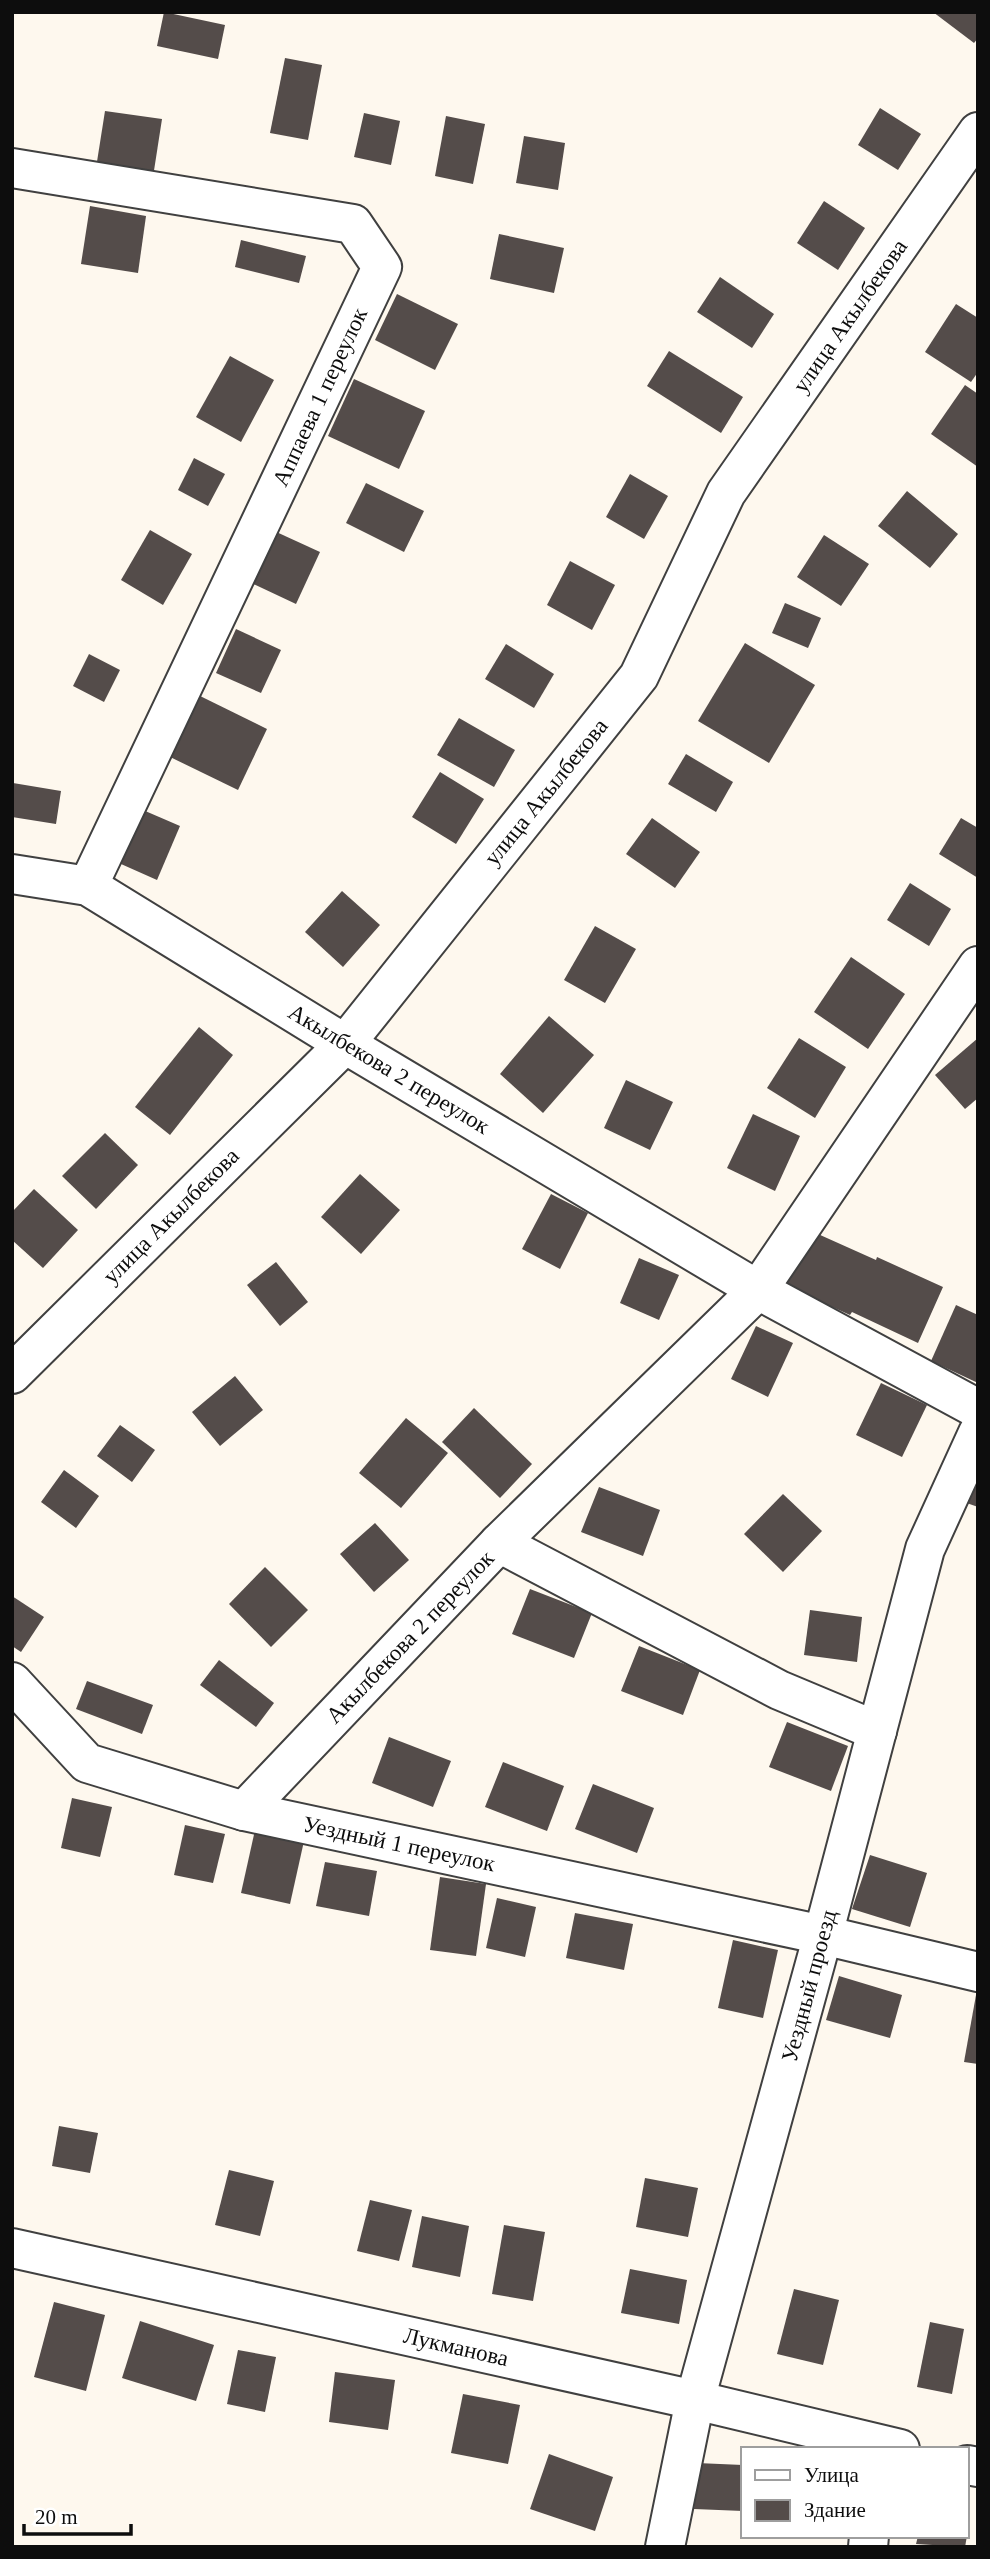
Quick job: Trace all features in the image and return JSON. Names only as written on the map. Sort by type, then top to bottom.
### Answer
[{"type":"street","name":"улица Акылбекова","points":[[12,1374],[345,1044],[639,676],[726,493],[978,132]]},
{"type":"street","name":"Аппаева 1 переулок","points":[[12,168],[353,224],[382,268],[88,886]]},
{"type":"street","name":"Акылбекова 2 переулок","points":[[12,874],[88,886],[345,1044],[758,1290],[978,1409]]},
{"type":"street","name":"Акылбекова 2 переулок","points":[[244,1811],[499,1543],[758,1290],[978,966]]},
{"type":"street","name":"Уездный проезд","points":[[666,2547],[695,2400],[823,1935],[925,1549],[978,1433]]},
{"type":"street","points":[[499,1543],[779,1690],[877,1731]]},
{"type":"street","name":"Уездный 1 переулок","points":[[12,1682],[87,1763],[244,1811],[823,1935],[978,1972]]},
{"type":"street","name":"Лукманова","points":[[12,2248],[695,2400],[889,2447]]},
{"type":"building","points":[[164,12],[225,25],[218,59],[157,46]]},
{"type":"building","points":[[933,12],[978,12],[978,38],[974,43]]},
{"type":"building","points":[[285,58],[322,65],[308,140],[270,133]]},
{"type":"building","points":[[880,108],[921,134],[898,170],[858,145]]},
{"type":"building","points":[[105,111],[162,119],[153,177],[96,168]]},
{"type":"building","points":[[364,113],[400,121],[391,165],[354,157]]},
{"type":"building","points":[[446,116],[485,124],[473,184],[435,176]]},
{"type":"building","points":[[524,136],[565,143],[558,190],[516,183]]},
{"type":"building","points":[[824,201],[865,228],[838,270],[797,243]]},
{"type":"building","points":[[90,206],[146,216],[138,273],[81,264]]},
{"type":"building","points":[[499,234],[564,248],[554,293],[490,279]]},
{"type":"building","points":[[241,240],[306,256],[299,283],[235,267]]},
{"type":"building","points":[[720,277],[774,314],[752,348],[697,312]]},
{"type":"building","points":[[397,294],[458,324],[435,370],[375,340]]},
{"type":"building","points":[[956,304],[978,318],[978,372],[971,382],[925,352]]},
{"type":"building","points":[[669,351],[743,397],[721,433],[647,386]]},
{"type":"building","points":[[230,356],[274,380],[241,442],[196,417]]},
{"type":"building","points":[[354,379],[425,411],[399,469],[328,436]]},
{"type":"building","points":[[965,385],[978,394],[978,467],[931,434]]},
{"type":"building","points":[[194,458],[225,474],[208,506],[178,490]]},
{"type":"building","points":[[630,474],[668,496],[644,539],[606,517]]},
{"type":"building","points":[[366,483],[424,511],[404,552],[346,523]]},
{"type":"building","points":[[907,491],[958,534],[930,568],[878,526]]},
{"type":"building","points":[[150,530],[192,554],[163,605],[121,580]]},
{"type":"building","points":[[272,530],[320,552],[296,604],[249,582]]},
{"type":"building","points":[[824,535],[869,564],[841,606],[797,577]]},
{"type":"building","points":[[570,561],[615,585],[592,630],[547,605]]},
{"type":"building","points":[[785,603],[821,618],[808,648],[772,633]]},
{"type":"building","points":[[236,629],[281,650],[261,693],[216,673]]},
{"type":"building","points":[[745,643],[815,685],[769,763],[698,721]]},
{"type":"building","points":[[506,644],[554,674],[534,708],[485,679]]},
{"type":"building","points":[[89,654],[120,670],[104,702],[73,686]]},
{"type":"building","points":[[196,694],[267,729],[238,790],[166,755]]},
{"type":"building","points":[[459,718],[515,750],[494,787],[437,755]]},
{"type":"building","points":[[686,754],[733,782],[716,812],[668,784]]},
{"type":"building","points":[[440,772],[484,799],[456,844],[412,817]]},
{"type":"building","points":[[13,783],[61,791],[56,824],[12,817]]},
{"type":"building","points":[[136,807],[180,826],[157,880],[112,860]]},
{"type":"building","points":[[652,818],[700,852],[675,888],[626,854]]},
{"type":"building","points":[[961,818],[978,828],[978,878],[939,854]]},
{"type":"building","points":[[910,883],[951,909],[929,946],[887,920]]},
{"type":"building","points":[[342,891],[380,925],[343,967],[305,932]]},
{"type":"building","points":[[595,926],[636,949],[605,1003],[564,980]]},
{"type":"building","points":[[851,957],[905,994],[868,1049],[814,1012]]},
{"type":"building","points":[[549,1016],[594,1055],[543,1113],[500,1074]]},
{"type":"building","points":[[199,1027],[233,1055],[170,1135],[135,1107]]},
{"type":"building","points":[[799,1038],[846,1067],[815,1118],[767,1088]]},
{"type":"building","points":[[978,1038],[978,1098],[965,1109],[935,1075]]},
{"type":"building","points":[[626,1080],[673,1102],[650,1150],[604,1128]]},
{"type":"building","points":[[753,1114],[800,1136],[775,1191],[727,1168]]},
{"type":"building","points":[[105,1133],[138,1165],[96,1209],[62,1176]]},
{"type":"building","points":[[360,1174],[400,1210],[361,1254],[321,1217]]},
{"type":"building","points":[[34,1189],[78,1230],[43,1268],[12,1240],[12,1212]]},
{"type":"building","points":[[551,1194],[588,1213],[560,1269],[522,1249]]},
{"type":"building","points":[[809,1230],[943,1287],[918,1343],[852,1312],[850,1315],[784,1285]]},
{"type":"building","points":[[639,1258],[679,1275],[659,1320],[620,1303]]},
{"type":"building","points":[[276,1262],[308,1302],[280,1326],[247,1285]]},
{"type":"building","points":[[956,1305],[978,1315],[978,1383],[931,1361]]},
{"type":"building","points":[[756,1326],[793,1343],[768,1397],[731,1379]]},
{"type":"building","points":[[235,1376],[263,1410],[220,1446],[192,1412]]},
{"type":"building","points":[[881,1383],[927,1405],[902,1457],[856,1435]]},
{"type":"building","points":[[474,1408],[532,1464],[500,1498],[442,1442]]},
{"type":"building","points":[[406,1418],[448,1453],[401,1508],[359,1473]]},
{"type":"building","points":[[120,1425],[155,1450],[132,1482],[97,1456]]},
{"type":"building","points":[[978,1459],[978,1507],[961,1501]]},
{"type":"building","points":[[64,1470],[99,1496],[76,1528],[41,1502]]},
{"type":"building","points":[[599,1487],[660,1510],[643,1556],[581,1532]]},
{"type":"building","points":[[783,1494],[822,1531],[783,1572],[744,1534]]},
{"type":"building","points":[[375,1523],[409,1560],[374,1592],[340,1554]]},
{"type":"building","points":[[265,1567],[308,1610],[271,1647],[229,1604]]},
{"type":"building","points":[[530,1589],[592,1613],[574,1658],[512,1634]]},
{"type":"building","points":[[12,1596],[44,1617],[21,1652],[12,1646]]},
{"type":"building","points":[[810,1610],[862,1617],[857,1662],[804,1655]]},
{"type":"building","points":[[639,1646],[700,1670],[683,1715],[621,1691]]},
{"type":"building","points":[[219,1660],[274,1703],[256,1727],[200,1685]]},
{"type":"building","points":[[87,1681],[153,1705],[142,1734],[76,1709]]},
{"type":"building","points":[[787,1722],[848,1746],[831,1791],[769,1767]]},
{"type":"building","points":[[389,1737],[451,1761],[433,1807],[372,1783]]},
{"type":"building","points":[[503,1762],[564,1786],[547,1831],[485,1807]]},
{"type":"building","points":[[593,1784],[654,1808],[637,1853],[575,1829]]},
{"type":"building","points":[[72,1798],[112,1807],[100,1857],[61,1848]]},
{"type":"building","points":[[185,1825],[225,1834],[213,1883],[174,1875]]},
{"type":"building","points":[[255,1830],[304,1841],[290,1904],[241,1893]]},
{"type":"building","points":[[870,1855],[927,1873],[910,1927],[852,1909]]},
{"type":"building","points":[[325,1862],[377,1871],[369,1916],[316,1906]]},
{"type":"building","points":[[440,1877],[486,1884],[476,1956],[430,1950]]},
{"type":"building","points":[[497,1898],[536,1907],[525,1957],[486,1948]]},
{"type":"building","points":[[575,1913],[633,1924],[624,1970],[566,1958]]},
{"type":"building","points":[[733,1940],[778,1950],[763,2018],[718,2008]]},
{"type":"building","points":[[839,1976],[902,1995],[890,2038],[826,2020]]},
{"type":"building","points":[[978,1995],[978,2064],[964,2062]]},
{"type":"building","points":[[59,2126],[98,2133],[90,2173],[52,2166]]},
{"type":"building","points":[[229,2170],[274,2181],[260,2236],[215,2225]]},
{"type":"building","points":[[645,2178],[698,2188],[688,2237],[636,2227]]},
{"type":"building","points":[[370,2200],[412,2210],[399,2261],[357,2251]]},
{"type":"building","points":[[422,2216],[469,2226],[460,2277],[412,2267]]},
{"type":"building","points":[[504,2225],[545,2232],[533,2301],[492,2294]]},
{"type":"building","points":[[630,2269],[687,2280],[679,2324],[621,2313]]},
{"type":"building","points":[[794,2289],[839,2300],[823,2365],[777,2354]]},
{"type":"building","points":[[54,2302],[105,2315],[86,2391],[34,2377]]},
{"type":"building","points":[[140,2321],[214,2345],[196,2401],[122,2378]]},
{"type":"building","points":[[930,2322],[964,2329],[952,2394],[917,2387]]},
{"type":"building","points":[[238,2350],[276,2357],[265,2412],[227,2404]]},
{"type":"building","points":[[335,2372],[395,2380],[388,2430],[329,2422]]},
{"type":"building","points":[[463,2394],[520,2405],[508,2464],[451,2453]]},
{"type":"building","points":[[549,2454],[613,2477],[595,2531],[530,2509]]},
{"type":"building","points":[[697,2463],[741,2465],[741,2511],[694,2509]]},
{"type":"building","points":[[918,2538],[967,2538],[965,2547],[916,2544]]}]
